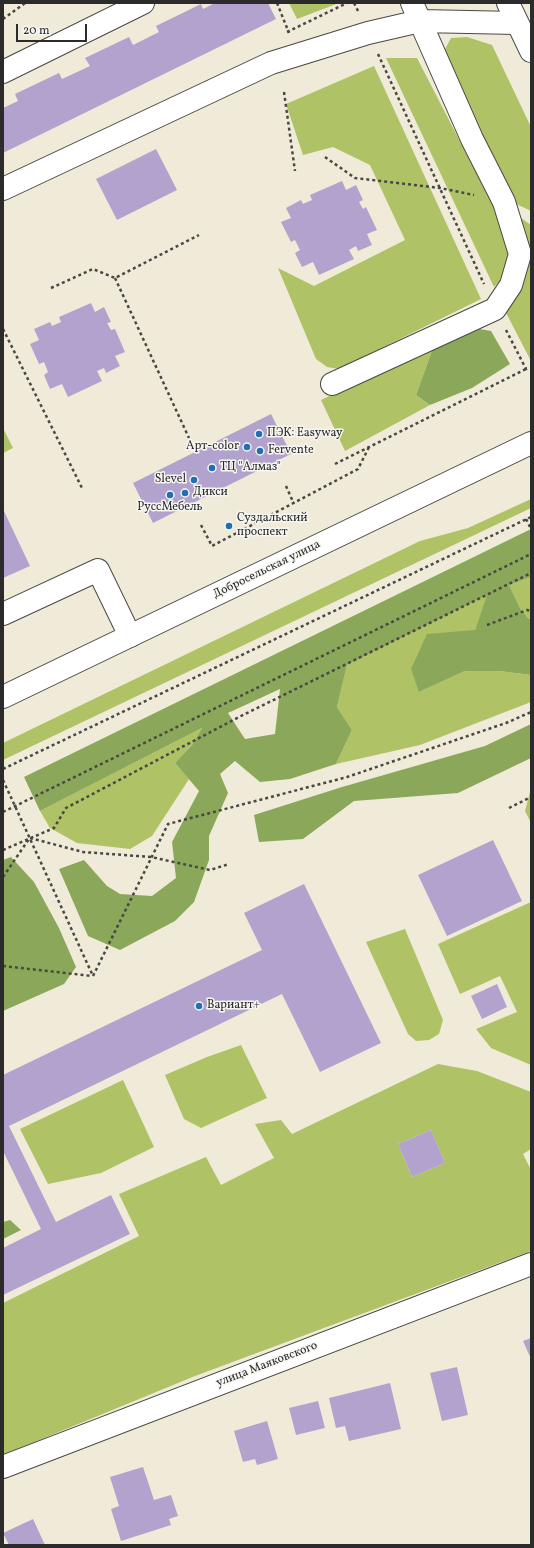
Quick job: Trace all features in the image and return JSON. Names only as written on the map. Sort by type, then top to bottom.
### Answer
[{"type":"street","points":[[3,72],[143,3]]},
{"type":"street","points":[[508,3],[531,51]]},
{"type":"street","points":[[3,189],[271,63],[368,33],[416,12],[517,23]]},
{"type":"street","points":[[332,384],[495,309],[511,285],[520,254],[504,202],[472,139],[416,12]]},
{"type":"street","name":"Добросельская улица","points":[[3,697],[531,443]]},
{"type":"street","points":[[3,614],[98,570],[130,636]]},
{"type":"street","name":"улица Маяковского","points":[[3,1466],[531,1264]]},
{"type":"path","points":[[3,19],[25,3]]},
{"type":"path","points":[[277,3],[289,31],[290,57]]},
{"type":"path","points":[[354,3],[495,309],[526,369]]},
{"type":"path","points":[[284,92],[295,171]]},
{"type":"path","points":[[325,157],[355,178],[440,188],[504,202]]},
{"type":"path","points":[[115,278],[199,235]]},
{"type":"path","points":[[51,288],[92,269],[115,278],[189,438]]},
{"type":"path","points":[[3,329],[83,490]]},
{"type":"path","points":[[335,464],[526,369],[531,368]]},
{"type":"path","points":[[201,525],[212,546],[358,469],[369,447]]},
{"type":"path","points":[[286,486],[294,504]]},
{"type":"path","points":[[3,769],[531,517]]},
{"type":"path","points":[[526,519],[531,530]]},
{"type":"path","points":[[3,812],[531,554]]},
{"type":"path","points":[[3,850],[54,828],[66,808],[241,716],[531,573]]},
{"type":"path","points":[[486,625],[527,610],[531,611]]},
{"type":"path","points":[[93,976],[168,824],[347,776],[506,723],[531,712]]},
{"type":"path","points":[[3,780],[93,976]]},
{"type":"path","points":[[510,808],[531,797]]},
{"type":"path","points":[[29,838],[83,852],[151,857],[210,870],[229,864]]},
{"type":"path","points":[[3,878],[29,838]]},
{"type":"path","points":[[3,966],[93,976]]},
{"type":"green space","points":[[289,3],[339,3],[297,19]]},
{"type":"green space","points":[[467,37],[492,45],[531,127],[531,211],[512,202],[444,51],[451,38]]},
{"type":"green space","points":[[386,58],[417,58],[499,217],[512,255],[505,275],[494,287]]},
{"type":"green space","points":[[374,66],[481,299],[339,369],[327,367],[316,359],[278,268],[314,286],[405,240],[370,165],[333,147],[303,155],[286,104]]},
{"type":"green space","points":[[521,218],[531,225],[531,361],[503,307],[525,271],[529,244]]},
{"type":"green space","points":[[474,328],[491,331],[510,364],[472,388],[430,405],[416,395],[434,345]]},
{"type":"green space","points":[[434,345],[416,395],[430,405],[345,451],[321,400]]},
{"type":"green space","points":[[3,428],[13,448],[3,453]]},
{"type":"green space","points":[[531,499],[531,508],[3,760],[3,743],[420,541],[468,528]]},
{"type":"green space","points":[[531,529],[531,577],[509,585],[520,608],[528,618],[531,619],[531,675],[499,671],[465,671],[419,692],[411,669],[427,634],[475,630],[487,595],[347,665],[337,707],[352,730],[336,764],[290,779],[260,782],[235,761],[220,774],[228,793],[209,836],[209,860],[194,902],[175,921],[120,950],[88,936],[59,869],[84,860],[107,886],[120,894],[152,896],[176,878],[172,842],[199,791],[175,763],[192,745],[202,728],[40,811],[24,777]],"holes":[[[280,689],[275,734],[245,739],[228,713]]]},
{"type":"green space","points":[[531,577],[531,619],[528,618],[520,608],[509,585]]},
{"type":"green space","points":[[488,594],[475,630],[419,692],[465,671],[499,671],[531,675],[531,702],[420,745],[336,764],[352,730],[337,707],[347,665]]},
{"type":"green space","points":[[531,724],[531,758],[458,793],[354,801],[303,839],[259,842],[254,815],[342,787],[485,746]]},
{"type":"green space","points":[[202,728],[192,745],[175,763],[189,779],[152,836],[130,849],[77,843],[50,828],[40,811]]},
{"type":"green space","points":[[531,791],[531,823],[525,811]]},
{"type":"green space","points":[[11,857],[34,882],[59,928],[76,967],[64,984],[3,1011],[3,860]]},
{"type":"green space","points":[[531,902],[531,1065],[491,1048],[476,1029],[517,1012],[500,976],[460,994],[438,944]]},
{"type":"green space","points":[[405,929],[443,1020],[439,1034],[429,1040],[416,1041],[408,1034],[366,942]]},
{"type":"green space","points":[[241,1045],[267,1098],[201,1128],[184,1119],[165,1075],[207,1057]]},
{"type":"green space","points":[[438,1064],[477,1071],[531,1092],[531,1149],[523,1154],[531,1170],[531,1251],[195,1376],[3,1455],[3,1303],[139,1236],[119,1194],[206,1157],[221,1185],[274,1158],[255,1124],[281,1120],[292,1134]],"holes":[[[431,1130],[445,1163],[412,1177],[398,1144]]]},
{"type":"green space","points":[[123,1080],[154,1147],[101,1173],[48,1184],[20,1129]]},
{"type":"green space","points":[[10,1220],[21,1230],[3,1239],[3,1222]]},
{"type":"building","points":[[215,3],[268,3],[276,19],[3,153],[3,108],[18,101],[15,94],[59,73],[62,79],[90,66],[85,58],[129,37],[133,45],[159,32],[156,26],[201,4],[203,9]]},
{"type":"building","points":[[156,149],[177,190],[117,220],[96,179]]},
{"type":"building","points":[[342,181],[346,190],[356,185],[363,200],[359,202],[363,209],[366,207],[377,230],[367,234],[372,245],[358,251],[356,246],[349,250],[354,259],[319,275],[313,262],[302,267],[295,253],[300,250],[295,240],[291,242],[281,222],[291,218],[286,208],[301,200],[303,204],[312,200],[310,195]]},
{"type":"building","points":[[91,303],[95,312],[104,307],[111,322],[107,323],[111,330],[115,329],[125,352],[115,356],[120,366],[106,373],[104,368],[97,371],[102,381],[68,397],[62,384],[50,389],[44,375],[48,372],[44,362],[39,364],[30,344],[39,340],[34,329],[50,322],[52,326],[61,322],[59,317]]},
{"type":"building","name":"ТЦ \"Алмаз\"","points":[[271,414],[291,454],[153,523],[133,483]]},
{"type":"building","points":[[3,509],[30,566],[3,578]]},
{"type":"building","points":[[493,840],[522,901],[447,936],[418,875]]},
{"type":"building","points":[[304,884],[381,1043],[320,1072],[282,994],[9,1126],[56,1222],[111,1195],[130,1234],[3,1295],[3,1248],[41,1229],[3,1151],[3,1075],[262,950],[244,913]]},
{"type":"building","points":[[497,984],[507,1007],[482,1019],[471,996]]},
{"type":"building","points":[[431,1130],[445,1163],[412,1177],[398,1144]]},
{"type":"building","points":[[531,1338],[531,1359],[523,1341]]},
{"type":"building","points":[[457,1367],[468,1415],[442,1421],[430,1373]]},
{"type":"building","points":[[390,1383],[401,1429],[349,1441],[345,1426],[336,1428],[329,1398]]},
{"type":"building","points":[[318,1401],[325,1428],[296,1435],[289,1408]]},
{"type":"building","points":[[267,1421],[278,1459],[257,1465],[255,1459],[243,1462],[234,1431]]},
{"type":"building","points":[[143,1467],[154,1500],[171,1495],[178,1516],[169,1519],[171,1525],[121,1541],[111,1509],[119,1506],[110,1477]]},
{"type":"building","points":[[33,1519],[45,1545],[9,1545],[3,1533]]},
{"type":"place","name":"ПЭК: Easyway","points":[[259,434]]},
{"type":"place","name":"Арт-color","points":[[247,447]]},
{"type":"place","name":"Fervente","points":[[260,451]]},
{"type":"place","name":"ТЦ \"Алмаз\"","points":[[212,468]]},
{"type":"place","name":"Slevel","points":[[194,480]]},
{"type":"place","name":"Дикси","points":[[185,493]]},
{"type":"place","name":"РуссМебель","points":[[170,495]]},
{"type":"place","name":"Суздальский проспект","points":[[229,526]]},
{"type":"place","name":"Вариант+","points":[[199,1006]]}]
